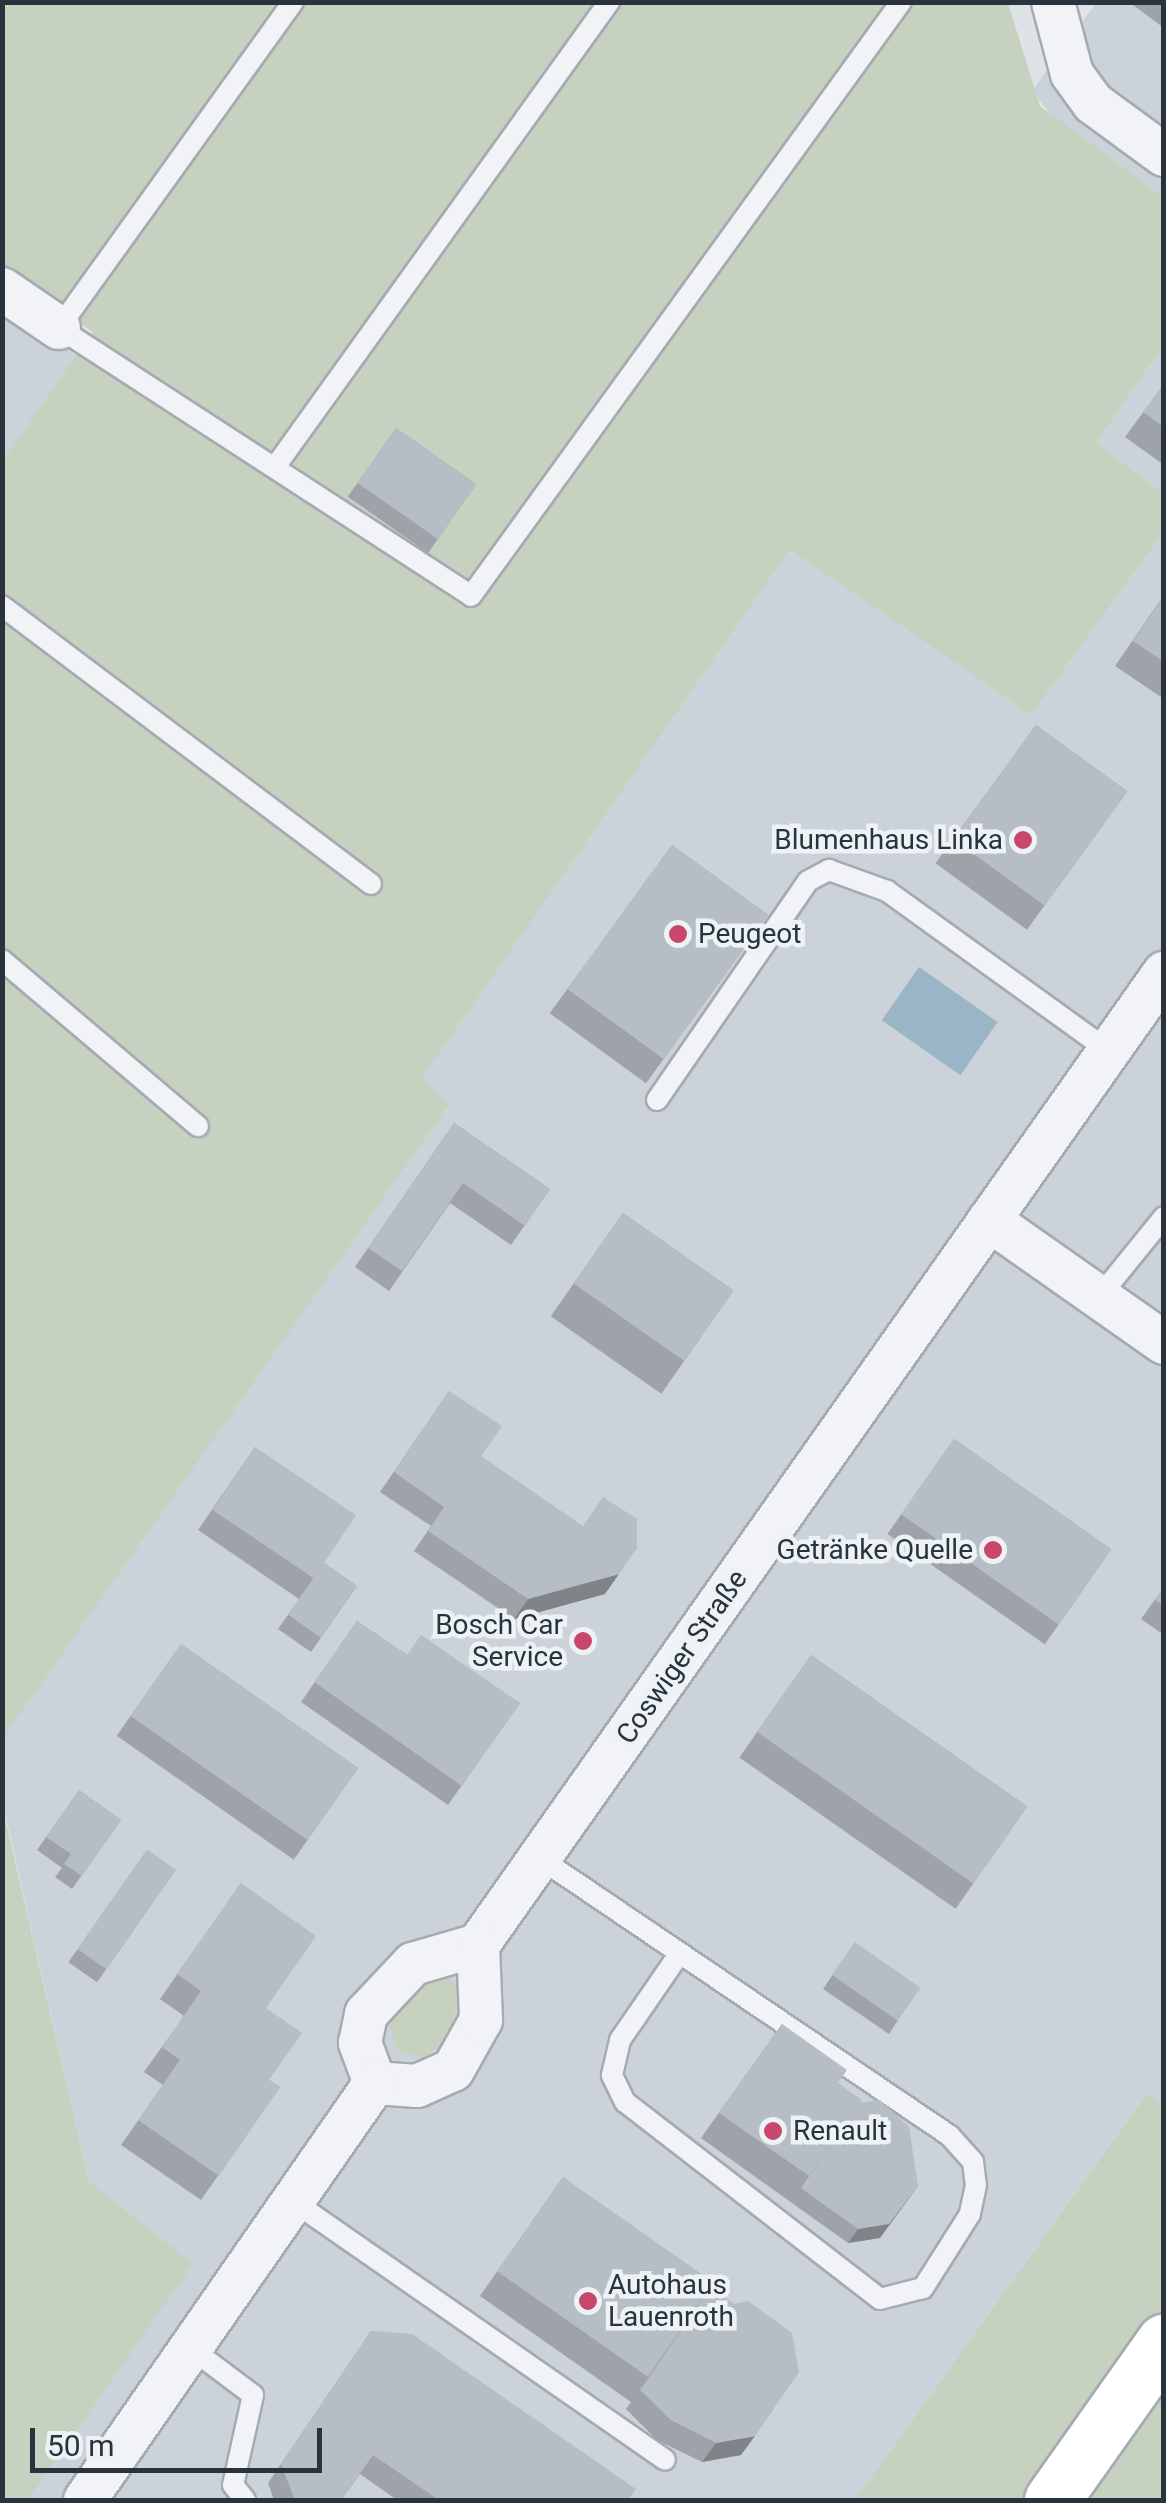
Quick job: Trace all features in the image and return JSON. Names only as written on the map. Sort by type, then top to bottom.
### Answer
[{"type":"main road","points":[[1052,2500],[1164,2342]]},
{"type":"street","points":[[1053,2],[1072,74],[1094,103],[1164,155]]},
{"type":"street","points":[[2,289],[59,328]]},
{"type":"street","name":"Coswiger Straße","points":[[478,1945],[1164,973]]},
{"type":"street","points":[[988,1220],[1164,1343]]},
{"type":"street","points":[[478,1945],[481,2020],[454,2070],[417,2086],[375,2083],[360,2043],[366,2014],[413,1964],[478,1945]]},
{"type":"street","points":[[85,2500],[297,2204],[375,2083]]},
{"type":"lane","points":[[294,2],[59,328],[471,596],[901,2]]},
{"type":"lane","points":[[275,466],[609,2]]},
{"type":"lane","points":[[2,606],[371,884]]},
{"type":"lane","points":[[656,1100],[808,882],[828,870],[887,891],[1108,1051]]},
{"type":"lane","points":[[2,960],[198,1126]]},
{"type":"lane","points":[[1098,1297],[1164,1217]]},
{"type":"lane","points":[[540,1859],[949,2135],[972,2162],[970,2214],[923,2288],[880,2299],[625,2102],[612,2075],[620,2040],[679,1954]]},
{"type":"lane","points":[[297,2204],[665,2460]]},
{"type":"lane","points":[[193,2350],[254,2395],[232,2485],[245,2500]]},
{"type":"shaded area","points":[[1096,3],[1163,3],[1163,197],[1053,117],[1032,91]]},
{"type":"shaded area","points":[[3,305],[77,356],[3,460]]},
{"type":"shaded area","points":[[1163,346],[1163,493],[1096,443]]},
{"type":"shaded area","points":[[1163,533],[1163,2106],[1146,2094],[855,2500],[28,2500],[192,2264],[89,2181],[3,1805],[2,1738],[449,1105],[421,1079],[790,550],[1031,715]]},
{"type":"green space","points":[[3,3],[1008,3],[1040,106],[1163,197],[1163,346],[1096,443],[1163,493],[1163,533],[1031,715],[790,550],[422,1078],[449,1105],[3,1738],[3,460],[93,332],[3,271]]},
{"type":"green space","points":[[2,1805],[89,2181],[193,2264],[28,2500],[2,2500]]},
{"type":"green space","points":[[445,1974],[461,1992],[445,2044],[423,2057],[398,2051],[386,2016],[428,1977]]},
{"type":"green space","points":[[1147,2093],[1163,2106],[1163,2500],[855,2500]]},
{"type":"water","points":[[919,967],[998,1022],[960,1075],[882,1020]]},
{"type":"building","points":[[1164,384],[1164,427],[1143,412]]},
{"type":"building","points":[[396,428],[476,484],[438,539],[358,483]]},
{"type":"building","points":[[1164,596],[1164,662],[1133,641]]},
{"type":"building","name":"Blumenhaus Linka","points":[[1036,725],[1127,791],[1045,905],[953,839]]},
{"type":"building","points":[[672,845],[768,915],[664,1059],[567,989]]},
{"type":"building","points":[[454,1123],[550,1189],[525,1226],[463,1183],[402,1271],[368,1248]]},
{"type":"building","points":[[623,1213],[734,1290],[684,1361],[574,1283]]},
{"type":"building","points":[[449,1391],[502,1426],[481,1456],[583,1526],[603,1497],[637,1519],[637,1548],[619,1574],[528,1599],[428,1531],[444,1507],[394,1472]]},
{"type":"building","name":"Getränke Quelle","points":[[954,1439],[1111,1549],[1059,1624],[901,1514]]},
{"type":"building","points":[[255,1447],[356,1515],[314,1578],[213,1510]]},
{"type":"building","points":[[324,1563],[357,1586],[321,1638],[288,1615]]},
{"type":"building","points":[[1164,1587],[1164,1606],[1155,1600]]},
{"type":"building","points":[[357,1621],[407,1655],[421,1635],[520,1703],[462,1786],[314,1682]]},
{"type":"building","points":[[181,1644],[358,1768],[307,1840],[131,1716]]},
{"type":"building","points":[[811,1655],[1027,1806],[973,1883],[757,1732]]},
{"type":"building","points":[[79,1790],[121,1820],[82,1876],[64,1864],[71,1854],[46,1837]]},
{"type":"building","points":[[147,1850],[176,1870],[106,1969],[78,1949]]},
{"type":"building","points":[[241,1883],[316,1936],[266,2008],[302,2033],[269,2080],[280,2087],[219,2176],[138,2120],[180,2060],[162,2047],[201,1991],[177,1974]]},
{"type":"building","points":[[855,1942],[921,1988],[898,2021],[832,1975]]},
{"type":"building","name":"Renault","points":[[782,2024],[847,2070],[838,2083],[862,2100],[809,2176],[719,2113]]},
{"type":"building","points":[[880,2100],[909,2127],[918,2186],[889,2224],[858,2229],[801,2188],[860,2103]]},
{"type":"building","name":"Autohaus Lauenroth","points":[[563,2177],[714,2283],[648,2377],[497,2271]]},
{"type":"building","points":[[711,2287],[734,2304],[748,2301],[792,2333],[799,2372],[755,2436],[716,2443],[671,2420],[640,2390]]},
{"type":"building","points":[[371,2331],[412,2334],[636,2489],[628,2500],[439,2500],[373,2455],[341,2500],[297,2500],[281,2464]]},
{"type":"place","name":"Blumenhaus Linka","points":[[1023,840]]},
{"type":"place","name":"Peugeot","points":[[678,934]]},
{"type":"place","name":"Getränke Quelle","points":[[993,1550]]},
{"type":"place","name":"Bosch Car Service","points":[[583,1641]]},
{"type":"place","name":"Renault","points":[[773,2131]]},
{"type":"place","name":"Autohaus Lauenroth","points":[[588,2301]]}]
